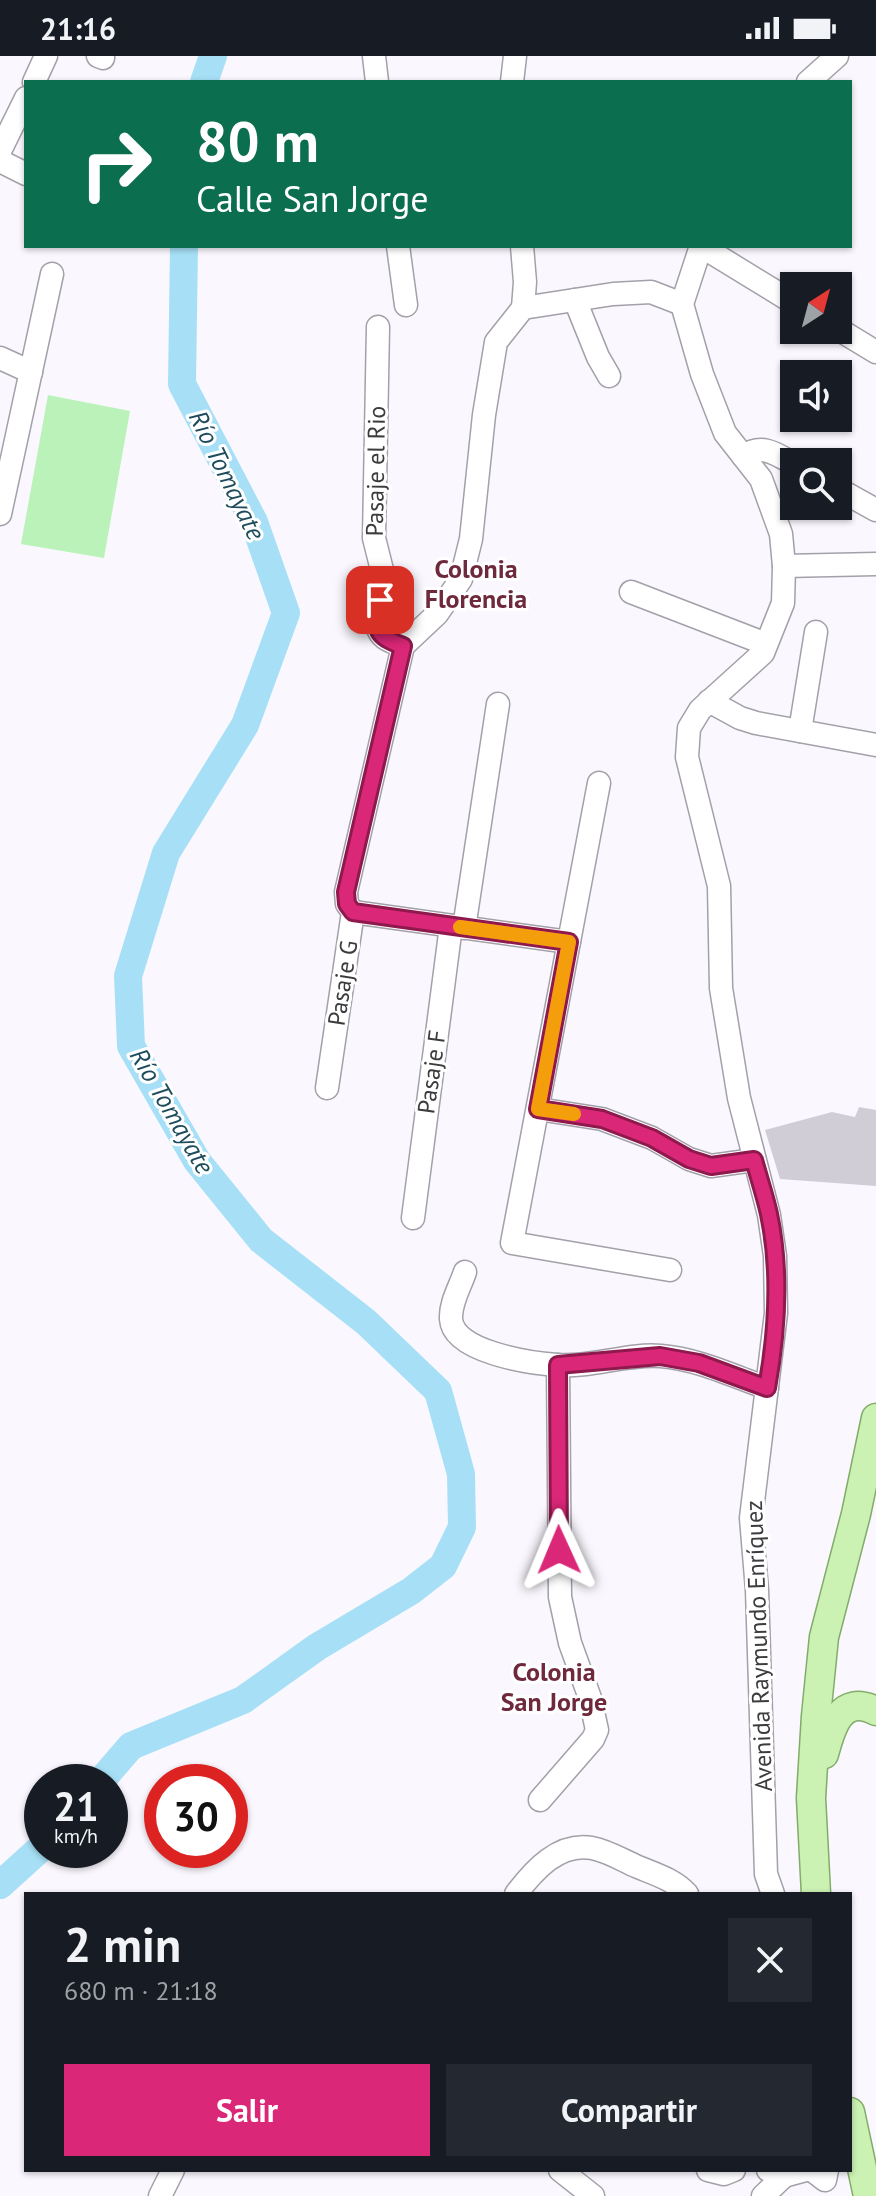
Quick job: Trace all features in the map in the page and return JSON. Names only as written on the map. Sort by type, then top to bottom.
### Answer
[{"type":"main road","points":[[816,1892],[811,1798],[824,1637],[856,1514],[876,1418]]},
{"type":"main road","points":[[811,1798],[837,1718],[851,1707],[867,1707],[876,1711]]},
{"type":"main road","points":[[852,2116],[876,2164]]},
{"type":"main road","points":[[852,2119],[868,2196]]},
{"type":"street","points":[[35,80],[46,56]]},
{"type":"street","points":[[374,56],[377,80]]},
{"type":"street","points":[[512,80],[515,56]]},
{"type":"street","points":[[810,80],[837,56]]},
{"type":"street","points":[[0,151],[24,102]]},
{"type":"street","points":[[0,161],[24,173]]},
{"type":"street","points":[[398,248],[406,305]]},
{"type":"street","points":[[403,646],[437,614],[461,579],[471,539],[484,415],[496,342],[523,308],[522,248]]},
{"type":"street","points":[[523,308],[651,292],[682,304],[700,248]]},
{"type":"street","points":[[704,248],[780,294]]},
{"type":"street","points":[[0,514],[52,274]]},
{"type":"street","points":[[575,300],[609,376]]},
{"type":"street","name":"Avenida Raymundo Enríquez","points":[[682,304],[702,374],[725,433],[761,479],[781,534],[784,566],[783,603],[763,653],[700,710],[689,728],[687,757],[719,886],[721,988],[739,1098],[769,1215],[775,1256],[776,1313],[751,1518],[757,1590],[766,1874],[772,1892]]},
{"type":"street","name":"Pasaje el Rio","points":[[378,327],[374,538],[383,574],[377,626],[379,634],[385,639],[403,646]]},
{"type":"street","points":[[852,337],[876,352]]},
{"type":"street","points":[[0,358],[31,372]]},
{"type":"street","points":[[743,456],[753,450],[765,449],[780,457]]},
{"type":"street","points":[[852,497],[876,510]]},
{"type":"street","points":[[784,566],[876,564]]},
{"type":"street","points":[[631,592],[766,644]]},
{"type":"street","points":[[800,731],[816,632]]},
{"type":"street","name":"Pasaje G","points":[[327,1088],[353,912],[347,904],[346,892],[403,646]]},
{"type":"street","points":[[709,701],[740,718],[876,745]]},
{"type":"street","name":"Pasaje F","points":[[413,1218],[457,927],[498,704]]},
{"type":"street","points":[[599,783],[512,1243],[670,1270]]},
{"type":"street","points":[[353,912],[569,942]]},
{"type":"street","points":[[538,1109],[602,1119],[711,1166],[754,1160]]},
{"type":"street","points":[[465,1272],[452,1307],[451,1322],[466,1344],[487,1352],[558,1365],[660,1356],[699,1363],[767,1388]]},
{"type":"street","points":[[540,1800],[593,1739],[597,1730],[590,1698],[570,1643],[560,1597],[558,1365]]},
{"type":"street","points":[[518,1892],[548,1860],[566,1850],[581,1847],[596,1848],[671,1881],[685,1892]]},
{"type":"street","points":[[160,2196],[172,2172]]},
{"type":"street","points":[[565,2172],[593,2196]]},
{"type":"street","points":[[815,2172],[825,2180],[827,2172]]},
{"type":"street","points":[[763,2196],[776,2173]]},
{"type":"green space","points":[[48,395],[130,411],[104,558],[21,544]]},
{"type":"building","points":[[859,1107],[876,1110],[876,1186],[780,1179],[765,1130],[832,1112],[855,1117]]},
{"type":"waterway","name":"Río Tomayate","points":[[205,80],[213,56]]},
{"type":"waterway","name":"Río Tomayate","points":[[116,1764],[131,1746],[243,1700],[317,1647],[411,1591],[443,1566],[462,1527],[461,1474],[438,1391],[366,1322],[261,1240],[197,1161],[131,1046],[128,976],[166,853],[245,725],[286,613],[254,522],[182,384],[184,248]]},
{"type":"waterway","name":"Río Tomayate","points":[[0,1885],[24,1863]]},
{"type":"slow traffic","points":[[460,927],[569,942],[538,1109],[574,1114]]},
{"type":"district","name":"Colonia Florencia","points":[[476,584]]},
{"type":"district","name":"Colonia San Jorge","points":[[554,1687]]},
{"type":"route","points":[[380,600],[379,634],[403,646],[346,892],[347,904],[353,912],[569,942],[538,1109],[602,1119],[711,1166],[754,1160],[769,1215],[775,1256],[776,1313],[767,1388],[699,1363],[660,1356],[558,1365],[559,1550]]}]
